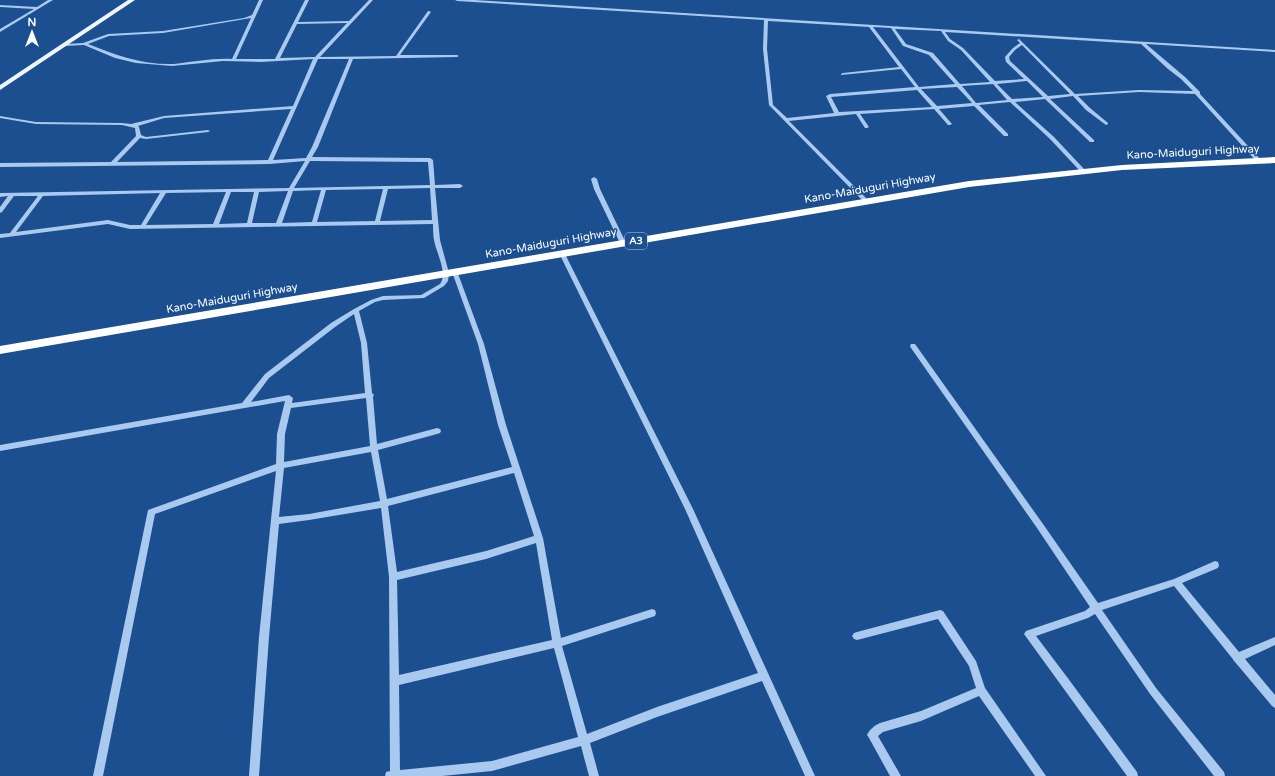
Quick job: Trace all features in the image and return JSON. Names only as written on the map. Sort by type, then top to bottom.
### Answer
[{"type":"highway","name":"Kano-Maiduguri Highway","points":[[0,350],[969,184],[1082,170],[1170,164],[1275,160]]},
{"type":"main road","points":[[0,88],[132,0]]},
{"type":"street","points":[[0,31],[51,0]]},
{"type":"street","points":[[233,60],[261,0]]},
{"type":"street","points":[[277,60],[307,0]]},
{"type":"street","points":[[270,162],[316,58],[371,0]]},
{"type":"street","points":[[457,0],[1015,36],[1275,51]]},
{"type":"street","points":[[0,6],[38,8]]},
{"type":"street","points":[[397,57],[429,12]]},
{"type":"street","points":[[65,45],[84,44],[108,36],[163,32],[213,25],[254,16]]},
{"type":"street","points":[[766,20],[765,49],[771,105],[866,201]]},
{"type":"street","points":[[296,23],[349,22]]},
{"type":"street","points":[[870,26],[902,68],[950,124]]},
{"type":"street","points":[[893,28],[904,45],[931,54],[958,86],[1006,135]]},
{"type":"street","points":[[943,31],[949,40],[962,49],[1011,101],[1052,138],[1082,170]]},
{"type":"street","points":[[1015,36],[1074,95],[1106,124]]},
{"type":"street","points":[[1022,43],[1014,49],[1007,59],[1092,141]]},
{"type":"street","points":[[84,44],[117,57],[151,64],[172,65],[233,60],[457,56]]},
{"type":"street","points":[[1144,44],[1198,93],[1259,161]]},
{"type":"street","points":[[278,225],[291,190],[316,147],[352,57]]},
{"type":"street","points":[[843,74],[902,68]]},
{"type":"street","points":[[837,114],[828,96],[830,95],[1029,80]]},
{"type":"street","points":[[785,120],[837,114],[858,114],[935,108],[1074,95],[1139,91],[1198,93]]},
{"type":"street","points":[[131,126],[164,118],[294,107]]},
{"type":"street","points":[[858,114],[867,127]]},
{"type":"street","points":[[0,117],[36,123],[90,123],[131,126],[137,128],[140,136]]},
{"type":"street","points":[[140,136],[146,138],[208,131]]},
{"type":"street","points":[[112,164],[140,136]]},
{"type":"street","points":[[0,165],[270,162],[308,159],[430,160],[431,187],[437,240],[481,344],[502,425],[539,538],[557,642],[594,776]]},
{"type":"street","points":[[594,179],[623,243]]},
{"type":"street","points":[[0,195],[460,186]]},
{"type":"street","points":[[377,223],[386,188]]},
{"type":"street","points":[[314,224],[324,189]]},
{"type":"street","points":[[249,225],[257,190]]},
{"type":"street","points":[[215,226],[229,191]]},
{"type":"street","points":[[143,226],[164,192]]},
{"type":"street","points":[[12,234],[42,194]]},
{"type":"street","points":[[0,211],[12,195]]},
{"type":"street","points":[[0,236],[108,222],[130,227],[435,222]]},
{"type":"street","points":[[562,254],[689,508],[810,776]]},
{"type":"street","points":[[245,406],[267,376],[333,325],[356,310],[373,301],[383,298],[426,296],[442,285],[450,273]]},
{"type":"street","points":[[356,310],[364,343],[374,448],[384,504],[393,578],[395,776]]},
{"type":"street","points":[[914,346],[1040,526],[1153,692],[1220,776]]},
{"type":"street","points":[[288,406],[370,395]]},
{"type":"street","points":[[0,448],[289,398],[281,434],[280,466],[274,521],[254,776]]},
{"type":"street","points":[[98,776],[151,512],[280,466],[374,448],[437,431]]},
{"type":"street","points":[[274,521],[309,517],[384,504],[517,469]]},
{"type":"street","points":[[393,578],[486,555],[539,538]]},
{"type":"street","points":[[1134,776],[1029,634],[1088,614],[1095,608],[1176,582],[1215,565]]},
{"type":"street","points":[[1176,582],[1275,703]]},
{"type":"street","points":[[394,681],[557,642],[652,613]]},
{"type":"street","points":[[857,636],[940,614],[973,664],[982,690],[1041,776]]},
{"type":"street","points":[[1237,658],[1275,641]]},
{"type":"street","points":[[390,776],[492,766],[584,740],[657,712],[765,675]]},
{"type":"street","points":[[896,776],[872,735],[880,728],[921,716],[982,690]]}]
